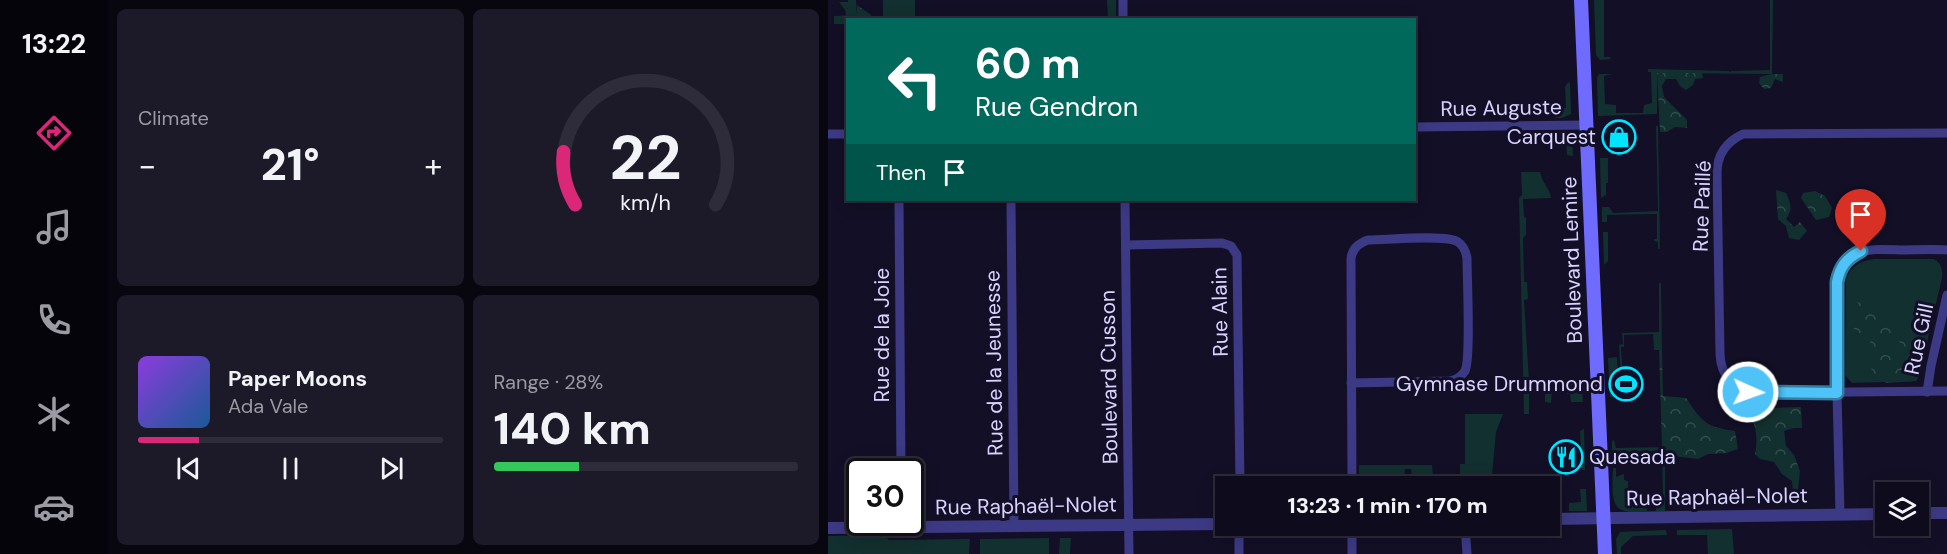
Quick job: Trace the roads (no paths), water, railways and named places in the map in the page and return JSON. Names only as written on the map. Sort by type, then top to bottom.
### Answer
[{"type":"main road","name":"Boulevard Lemire","points":[[1581,0],[1605,554]]},
{"type":"street","points":[[1123,0],[1123,18]]},
{"type":"street","name":"Rue Auguste","points":[[1416,127],[1587,125]]},
{"type":"street","name":"Rue Paillé","points":[[1837,393],[1756,393],[1741,390],[1731,383],[1724,372],[1720,354],[1717,173],[1717,163],[1722,150],[1737,137],[1751,133],[1947,133]]},
{"type":"street","points":[[828,134],[846,134]]},
{"type":"street","name":"Rue de la Joie","points":[[899,201],[901,458]]},
{"type":"street","name":"Rue de la Jeunesse","points":[[1011,201],[1014,527]]},
{"type":"street","name":"Boulevard Cusson","points":[[1125,201],[1129,554]]},
{"type":"street","points":[[1351,382],[1450,381],[1456,380],[1464,372],[1467,353],[1467,258],[1460,243],[1444,238],[1368,240],[1353,250],[1351,259],[1351,382],[1352,476]]},
{"type":"street","name":"Rue Alain","points":[[1126,245],[1222,243],[1231,246],[1238,255],[1240,476]]},
{"type":"street","points":[[1840,514],[1837,282],[1842,265],[1854,254],[1867,250],[1947,250]]},
{"type":"street","name":"Rue Gill","points":[[1927,392],[1947,295]]},
{"type":"street","points":[[1837,393],[1947,391]]},
{"type":"street","points":[[1929,513],[1947,513]]},
{"type":"street","name":"Rue Raphaël-Nolet","points":[[1560,519],[1875,514]]},
{"type":"street","name":"Rue Raphaël-Nolet","points":[[924,525],[1014,527],[1215,524]]},
{"type":"street","name":"Rue Raphaël-Nolet","points":[[828,528],[846,527]]},
{"type":"street","points":[[1239,536],[1239,554]]},
{"type":"street","points":[[1352,536],[1352,554]]},
{"type":"street","points":[[1466,536],[1467,554]]},
{"type":"place","name":"Carquest","points":[[1619,137]]},
{"type":"place","name":"Gymnase Drummond","points":[[1626,384]]},
{"type":"place","name":"Quesada","points":[[1566,457]]}]
